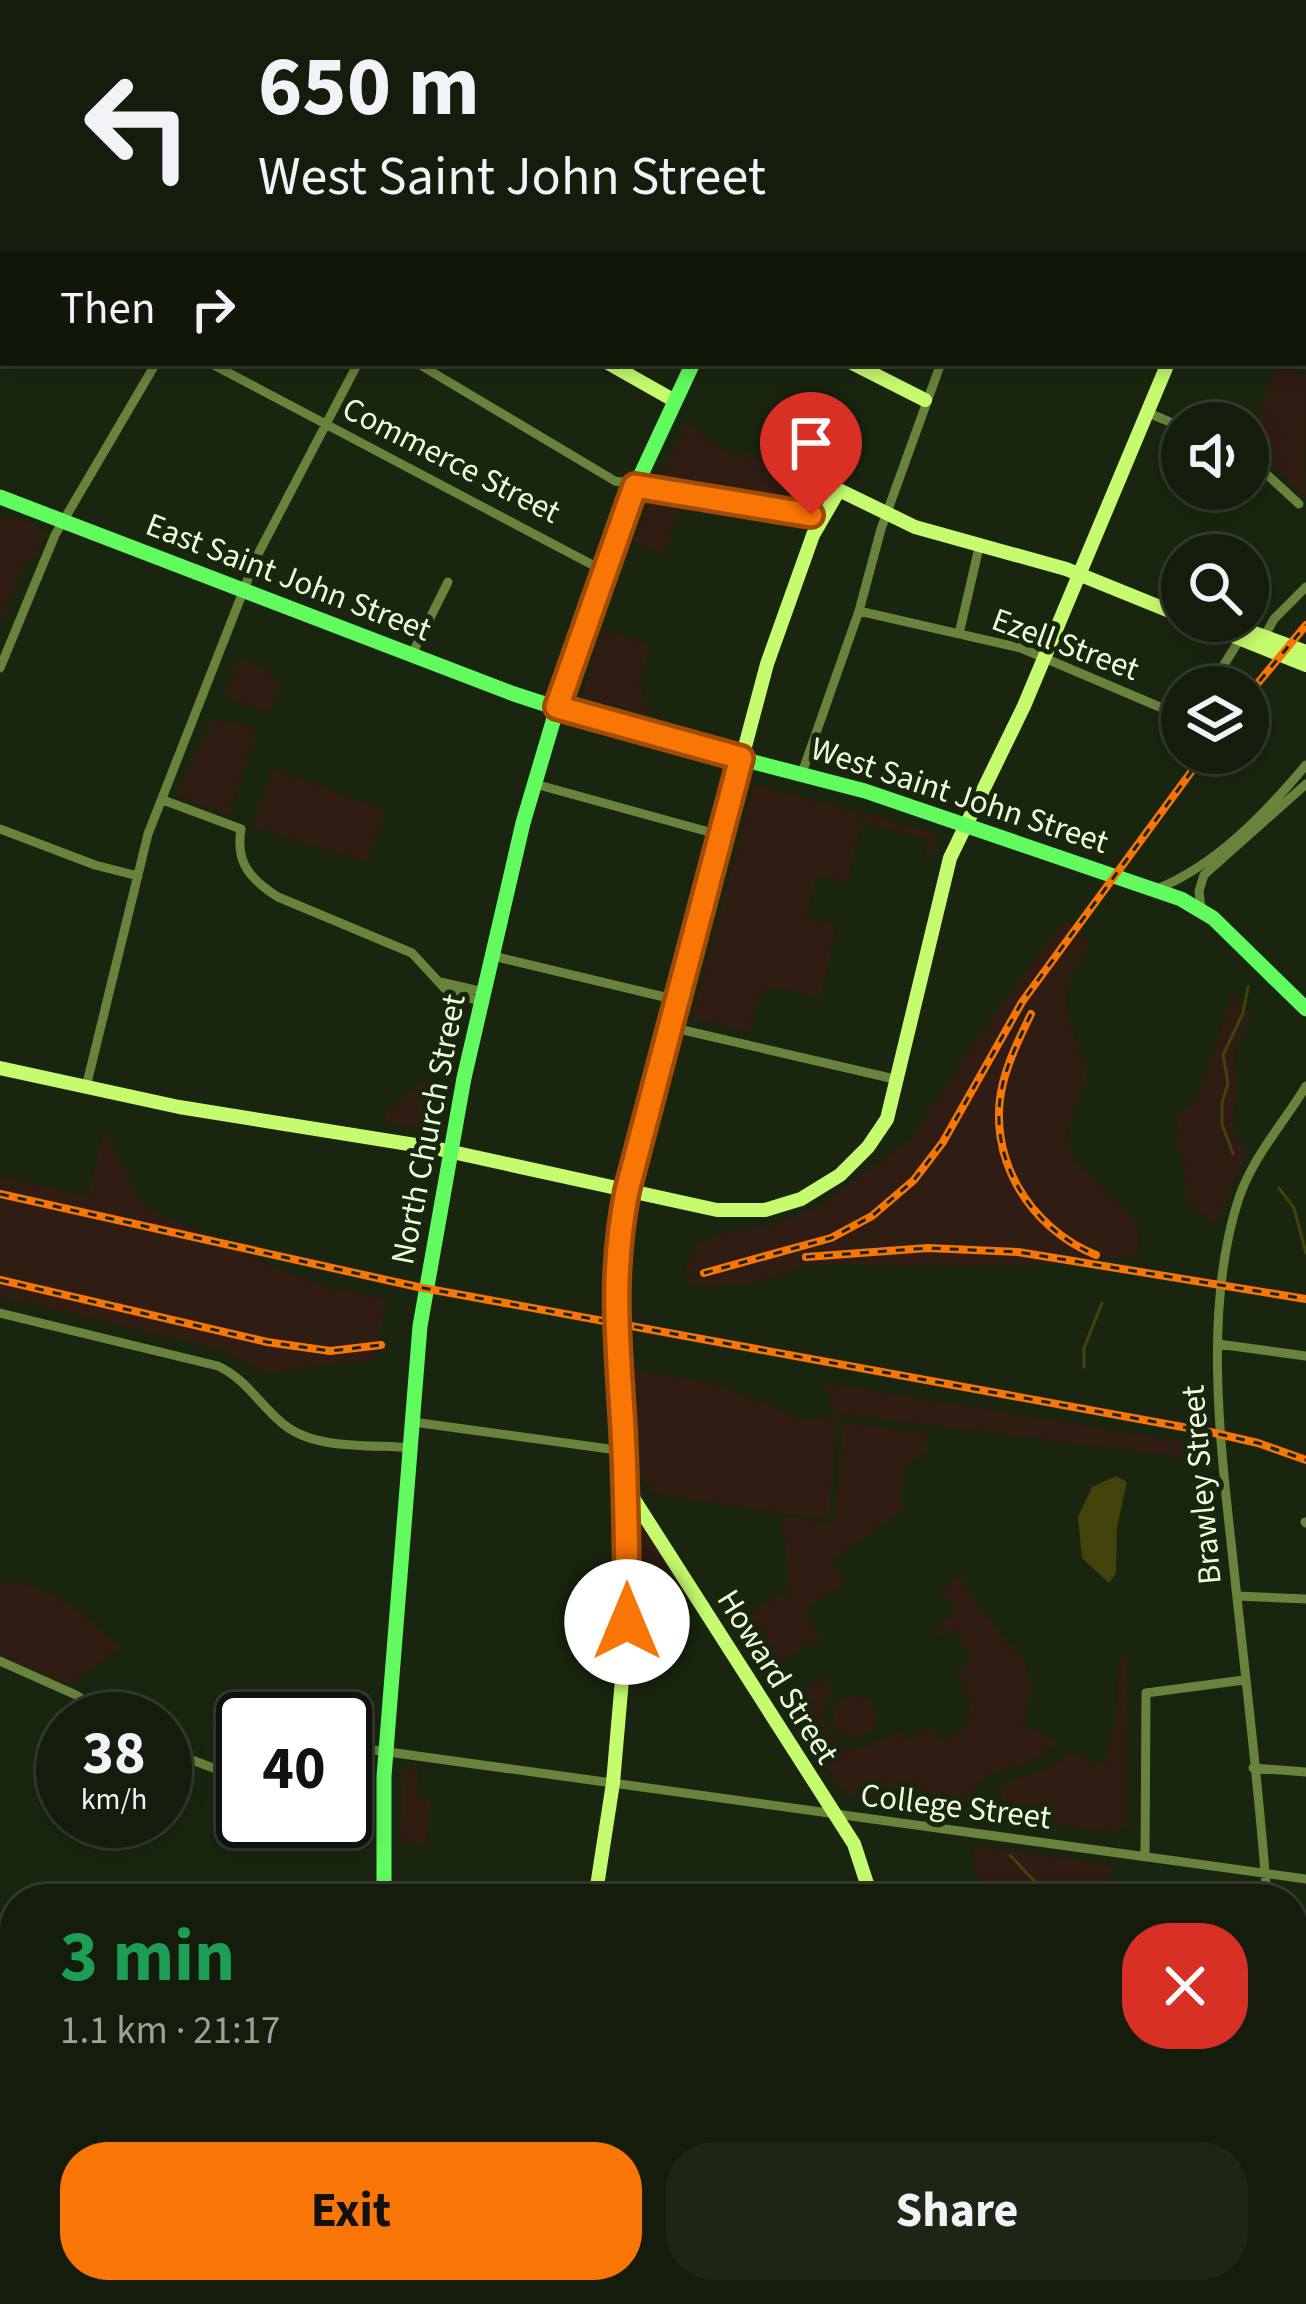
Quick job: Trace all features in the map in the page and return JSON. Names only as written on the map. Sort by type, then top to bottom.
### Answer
[{"type":"main road","name":"North Church Street","points":[[384,1884],[382,1800],[420,1326],[450,1151],[534,783],[557,707],[635,486],[692,366]]},
{"type":"main road","name":"East Saint John Street","points":[[0,497],[411,656],[557,707]]},
{"type":"main road","name":"West Saint John Street","points":[[557,707],[802,773],[1157,889],[1201,909],[1306,1009]]},
{"type":"street","points":[[0,668],[38,567],[154,366]]},
{"type":"street","name":"Commerce Street","points":[[216,366],[604,572]]},
{"type":"street","points":[[86,1087],[148,834],[257,556],[356,366]]},
{"type":"street","points":[[422,366],[610,478],[823,517]]},
{"type":"street","points":[[613,366],[675,401]]},
{"type":"street","points":[[858,366],[925,400]]},
{"type":"street","points":[[802,773],[939,366]]},
{"type":"street","points":[[0,1068],[179,1107],[450,1151],[732,1212],[783,1207],[840,1175],[868,1147],[886,1119],[943,884],[965,824],[1045,657],[1075,572],[1167,366]]},
{"type":"street","points":[[1146,412],[1161,418]]},
{"type":"street","points":[[1269,472],[1299,504]]},
{"type":"street","points":[[597,1884],[613,1783],[627,1622],[626,1487],[614,1291],[627,1191],[741,758],[784,611],[823,517],[839,490],[915,527],[1161,599]]},
{"type":"street","points":[[959,634],[980,543]]},
{"type":"street","points":[[1075,572],[1161,607]]},
{"type":"street","points":[[411,656],[448,582]]},
{"type":"street","points":[[1269,628],[1306,587]]},
{"type":"street","name":"Ezell Street","points":[[859,611],[1045,657],[1161,708]]},
{"type":"street","points":[[1269,639],[1306,652]]},
{"type":"street","points":[[1248,642],[1306,664]]},
{"type":"street","points":[[1157,889],[1175,882],[1240,834],[1306,765]]},
{"type":"street","points":[[534,783],[720,835]]},
{"type":"street","points":[[1201,909],[1204,874],[1306,784]]},
{"type":"street","points":[[163,800],[241,829],[239,856],[260,885],[278,897],[412,952],[443,986],[483,997]]},
{"type":"street","points":[[0,829],[138,876]]},
{"type":"street","points":[[493,956],[677,1000]]},
{"type":"street","points":[[670,1027],[898,1080]]},
{"type":"street","name":"Brawley Street","points":[[1266,1884],[1219,1425],[1218,1344],[1227,1251],[1241,1191],[1261,1150],[1306,1086]]},
{"type":"street","points":[[0,1313],[218,1366],[244,1383],[288,1429],[313,1440],[412,1448]]},
{"type":"street","points":[[1218,1344],[1306,1356]]},
{"type":"street","points":[[413,1422],[624,1451]]},
{"type":"street","name":"Howard Street","points":[[626,1487],[837,1817],[859,1856],[867,1884]]},
{"type":"street","points":[[1237,1596],[1306,1598]]},
{"type":"street","points":[[0,1661],[69,1692]]},
{"type":"street","points":[[1145,1857],[1146,1694],[1244,1680]]},
{"type":"street","name":"College Street","points":[[372,1751],[1306,1879]]},
{"type":"street","points":[[1253,1768],[1306,1772]]},
{"type":"shaded area","points":[[1277,366],[1290,366],[1299,376],[1306,371],[1305,499],[1269,460],[1269,402],[1264,402]]},
{"type":"shaded area","points":[[686,423],[739,457],[740,449],[822,488],[827,497],[824,507],[816,511],[656,483]]},
{"type":"shaded area","points":[[649,502],[680,506],[664,554],[633,543]]},
{"type":"shaded area","points":[[0,518],[24,519],[47,532],[37,557],[24,564],[0,625]]},
{"type":"shaded area","points":[[602,629],[651,646],[639,682],[651,716],[582,696]]},
{"type":"shaded area","points":[[239,657],[272,672],[271,678],[280,682],[269,712],[224,696]]},
{"type":"shaded area","points":[[213,719],[258,727],[228,815],[180,797],[178,789]]},
{"type":"shaded area","points":[[274,769],[385,810],[366,862],[251,827]]},
{"type":"shaded area","points":[[754,784],[930,831],[936,840],[932,857],[924,859],[928,839],[861,823],[847,882],[817,876],[807,917],[837,925],[820,999],[777,988],[767,990],[756,1003],[748,1032],[692,1018]]},
{"type":"shaded area","points":[[1065,919],[1090,940],[1066,989],[1068,1016],[1088,1074],[1066,1135],[1075,1160],[1140,1229],[1137,1256],[1028,1266],[815,1264],[753,1284],[691,1286],[685,1266],[697,1244],[723,1232],[768,1226],[817,1207],[910,1140],[981,1032]]},
{"type":"shaded area","points":[[1233,995],[1251,1015],[1234,1054],[1238,1090],[1232,1125],[1247,1151],[1216,1224],[1191,1206],[1184,1186],[1185,1165],[1175,1141],[1179,1115],[1199,1092]]},
{"type":"shaded area","points":[[421,1081],[443,1086],[434,1125],[427,1129],[385,1122],[387,1112]]},
{"type":"shaded area","points":[[104,1127],[142,1205],[270,1265],[328,1287],[387,1299],[375,1359],[266,1373],[220,1350],[0,1297],[0,1176],[88,1196]]},
{"type":"shaded area","points":[[629,1369],[714,1383],[808,1421],[837,1414],[824,1382],[1211,1446],[1210,1461],[838,1414],[829,1520],[653,1494],[635,1464]]},
{"type":"shaded area","points":[[843,1422],[928,1433],[927,1450],[903,1476],[902,1511],[832,1561],[845,1584],[805,1609],[822,1638],[778,1663],[754,1652],[735,1619],[789,1591],[782,1516],[834,1524]]},
{"type":"shaded area","points":[[1116,1476],[1127,1482],[1117,1527],[1116,1574],[1109,1583],[1082,1558],[1078,1517],[1092,1487]]},
{"type":"shaded area","points":[[626,1487],[695,1592],[627,1594]]},
{"type":"shaded area","points":[[961,1575],[982,1611],[1025,1663],[1030,1687],[1023,1725],[1059,1740],[1038,1758],[982,1778],[962,1811],[855,1798],[838,1786],[796,1719],[800,1692],[824,1677],[832,1690],[825,1723],[845,1749],[870,1747],[880,1736],[888,1741],[897,1729],[905,1739],[928,1725],[938,1740],[962,1732],[971,1706],[957,1677],[972,1657],[955,1630],[941,1637],[934,1625],[956,1613],[941,1588]]},
{"type":"shaded area","points":[[18,1582],[62,1600],[121,1648],[67,1686],[0,1655],[0,1583]]},
{"type":"shaded area","points":[[1120,1653],[1127,1658],[1128,1822],[1118,1833],[1011,1819],[1001,1801],[1004,1783],[1049,1768],[1073,1752],[1104,1766],[1115,1724]]},
{"type":"shaded area","points":[[855,1695],[870,1702],[877,1717],[870,1732],[855,1739],[840,1732],[833,1717],[840,1702]]},
{"type":"shaded area","points":[[403,1767],[419,1769],[417,1797],[431,1799],[426,1844],[400,1843]]},
{"type":"shaded area","points":[[972,1845],[1103,1863],[1111,1868],[1109,1884],[978,1884]]},
{"type":"waterway","points":[[1233,1154],[1222,1124],[1228,1083],[1223,1055],[1243,1013],[1248,987]]},
{"type":"waterway","points":[[1279,1188],[1294,1208],[1306,1253]]},
{"type":"waterway","points":[[1084,1367],[1084,1348],[1102,1303]]},
{"type":"waterway","points":[[1010,1855],[1037,1884]]},
{"type":"railway","points":[[1269,670],[1306,625]]},
{"type":"railway","points":[[704,1273],[831,1238],[872,1216],[914,1180],[943,1142],[1022,1002],[1190,774]]},
{"type":"railway","points":[[1031,1014],[1003,1083],[999,1110],[1007,1162],[1032,1208],[1072,1243],[1096,1255]]},
{"type":"railway","points":[[0,1194],[418,1287],[1210,1432],[1306,1460]]},
{"type":"railway","points":[[806,1257],[928,1248],[1018,1252],[1306,1299]]},
{"type":"railway","points":[[0,1280],[267,1342],[330,1351],[381,1345]]},
{"type":"route","points":[[627,1622],[616,1263],[627,1191],[741,758],[557,707],[635,486],[811,515]]}]
